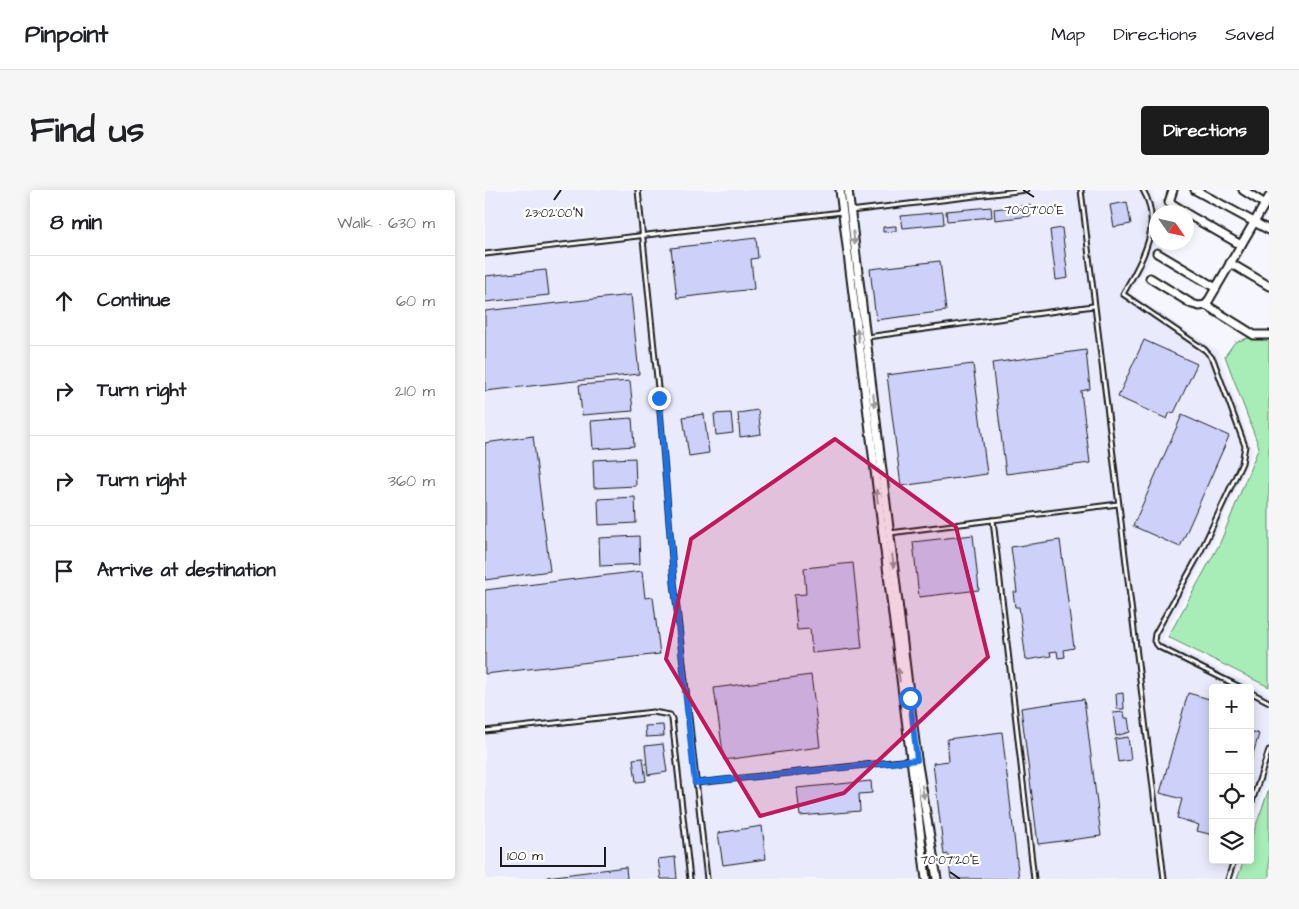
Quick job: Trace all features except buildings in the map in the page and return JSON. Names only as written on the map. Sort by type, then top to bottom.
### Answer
[{"type":"street","points":[[840,190],[846,211],[866,337],[926,879]]},
{"type":"street","points":[[848,190],[846,211],[914,760],[937,879]]},
{"type":"street","points":[[1173,190],[1169,202],[1174,205]]},
{"type":"street","points":[[1195,190],[1269,230]]},
{"type":"street","points":[[1206,305],[1267,200],[1243,190]]},
{"type":"street","points":[[1194,218],[1241,245]]},
{"type":"street","points":[[1157,254],[1216,288]]},
{"type":"street","points":[[1230,263],[1269,286]]},
{"type":"street","points":[[1150,278],[1192,304],[1206,305],[1254,335],[1269,335]]},
{"type":"lane","points":[[638,190],[659,398],[674,582],[707,879]]},
{"type":"lane","points":[[485,254],[1026,190]]},
{"type":"lane","points":[[1081,190],[1164,879]]},
{"type":"lane","points":[[1143,190],[1147,196],[1152,223],[1148,245],[1123,294],[1205,350],[1213,359],[1245,446],[1242,463],[1200,553],[1155,634],[1154,641],[1159,647],[1234,684]]},
{"type":"lane","points":[[866,337],[1094,306]]},
{"type":"lane","points":[[889,533],[1118,504]]},
{"type":"lane","points":[[993,520],[1035,879]]},
{"type":"lane","points":[[1254,694],[1269,702]]},
{"type":"lane","points":[[485,731],[653,712],[669,715],[673,719],[690,879]]},
{"type":"lane","points":[[1254,796],[1269,750]]},
{"type":"lane","points":[[695,783],[914,760]]},
{"type":"lane","points":[[1227,879],[1233,864]]},
{"type":"highlighted area","points":[[835,439],[956,527],[988,657],[844,793],[760,816],[666,659],[691,539]]},
{"type":"shaded area","points":[[485,190],[1152,190],[1156,205],[1149,205],[1149,250],[1152,250],[1149,262],[1130,293],[1218,351],[1253,451],[1213,542],[1162,640],[1249,684],[1209,684],[1209,864],[1239,864],[1233,879],[485,879]]},
{"type":"shaded area","points":[[1254,686],[1269,694],[1269,776],[1254,819]]},
{"type":"green space","points":[[1269,332],[1269,687],[1168,637],[1220,543],[1259,447],[1225,356],[1235,342]]},
{"type":"green space","points":[[1269,789],[1269,879],[1237,879],[1243,864],[1254,864],[1254,831]]},
{"type":"route","points":[[659,398],[674,582],[695,783],[917,760],[910,698]]}]
